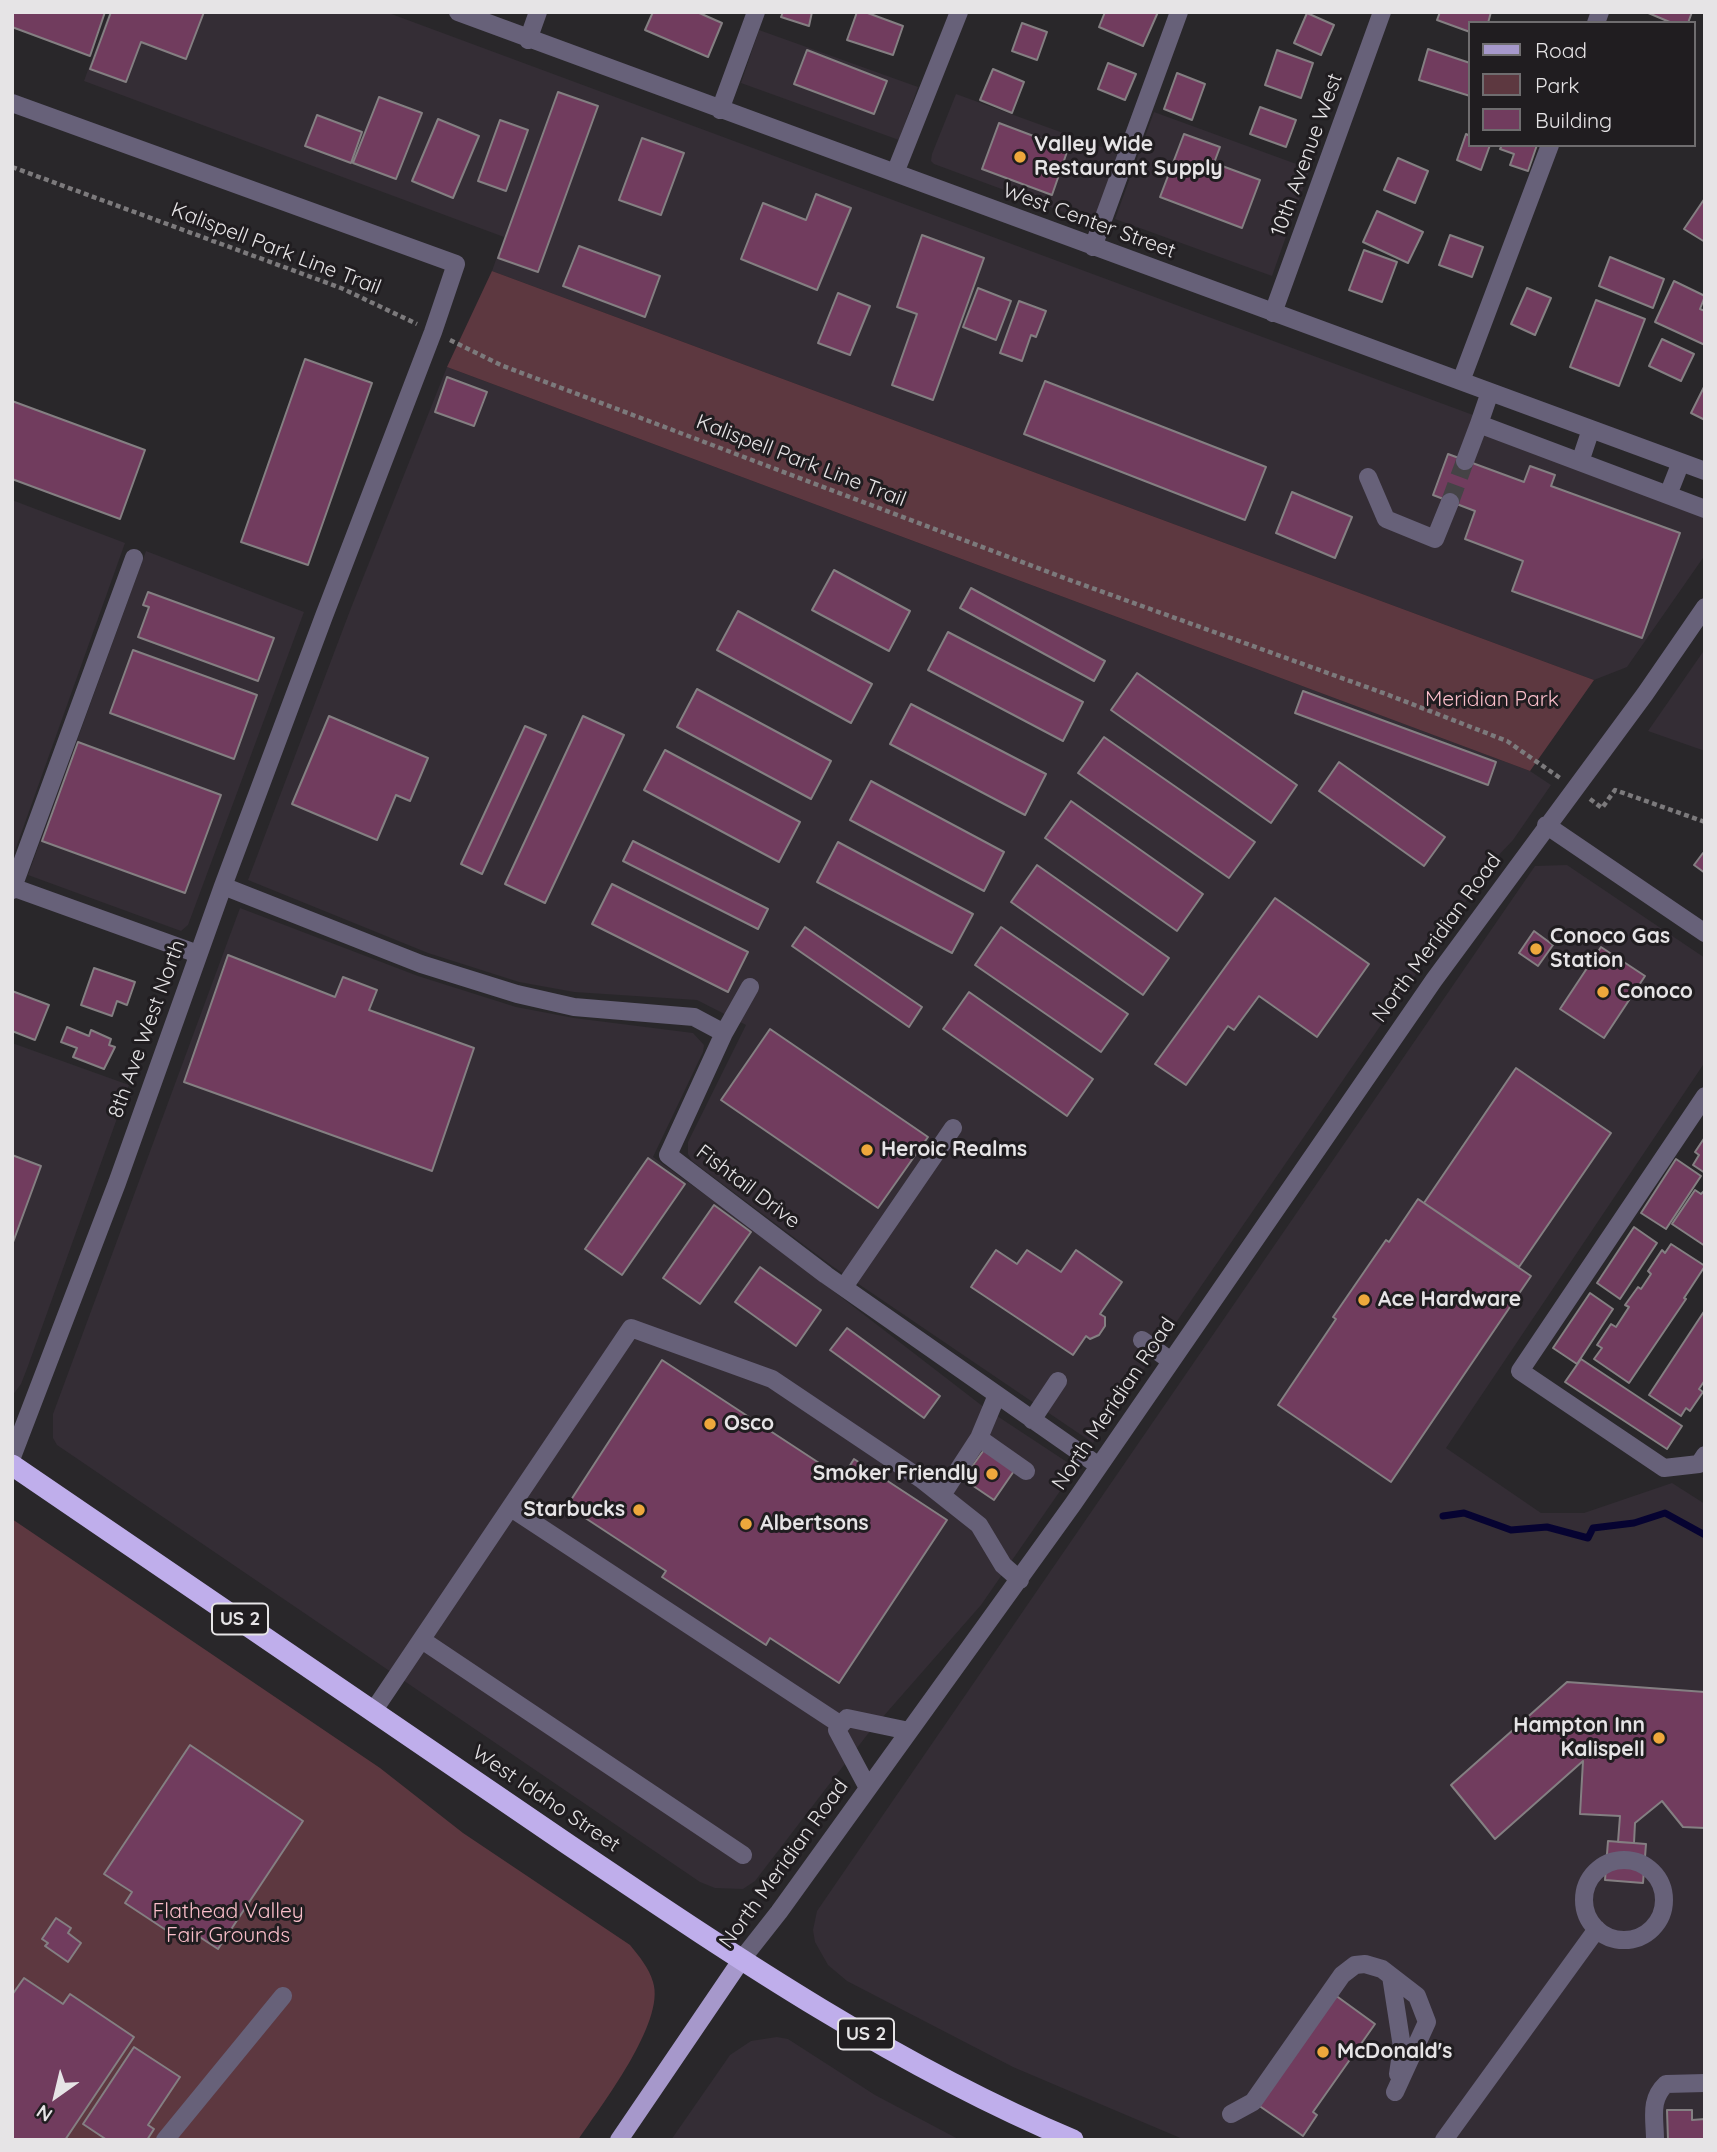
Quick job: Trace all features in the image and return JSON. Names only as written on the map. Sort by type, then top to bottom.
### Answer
[{"type":"highway","name":"West Idaho Street","points":[[12,1465],[742,1959],[891,2049],[993,2104],[1073,2140]]},
{"type":"main road","name":"North Meridian Road","points":[[620,2140],[742,1959]]},
{"type":"street","name":"West Center Street","points":[[458,12],[1705,471]]},
{"type":"street","points":[[528,40],[538,12]]},
{"type":"street","points":[[720,110],[756,12]]},
{"type":"street","points":[[895,173],[959,12]]},
{"type":"street","points":[[1093,247],[1179,12]]},
{"type":"street","name":"10th Avenue West","points":[[1273,313],[1382,12]]},
{"type":"street","name":"8th Ave West North","points":[[12,103],[456,264],[433,332],[223,886],[117,1183],[12,1457]]},
{"type":"street","points":[[1461,381],[1549,147]]},
{"type":"street","points":[[1465,461],[1490,392]]},
{"type":"street","points":[[1479,425],[1705,509]]},
{"type":"street","points":[[1580,462],[1591,429]]},
{"type":"street","points":[[1668,495],[1681,462]]},
{"type":"street","points":[[1368,477],[1386,519],[1436,539],[1450,502]]},
{"type":"street","points":[[134,558],[13,888],[198,954]]},
{"type":"street","name":"North Meridian Road","points":[[742,1959],[1020,1580],[1434,979],[1645,694],[1705,607]]},
{"type":"street","points":[[1546,825],[1705,933]]},
{"type":"street","points":[[223,886],[421,964],[517,994],[574,1007],[694,1017],[724,1032],[750,988]]},
{"type":"street","name":"Fishtail Drive","points":[[724,1032],[668,1155],[844,1287],[1099,1466]]},
{"type":"street","points":[[1705,1096],[1520,1371],[1664,1468],[1699,1464],[1705,1455]]},
{"type":"street","points":[[844,1287],[953,1128]]},
{"type":"street","points":[[374,1710],[631,1328],[772,1378],[942,1495],[979,1525],[1003,1565],[1020,1580]]},
{"type":"street","points":[[1142,1340],[1171,1361]]},
{"type":"street","points":[[1032,1420],[1058,1381]]},
{"type":"street","points":[[942,1495],[979,1438],[997,1395]]},
{"type":"street","points":[[979,1438],[1026,1471]]},
{"type":"street","points":[[511,1508],[841,1725],[909,1731]]},
{"type":"street","points":[[422,1640],[743,1855]]},
{"type":"street","points":[[842,1724],[868,1788]]},
{"type":"street","points":[[1610,1862],[1637,1862],[1658,1878],[1664,1903],[1654,1926],[1643,1935],[1631,1939],[1619,1939],[1597,1929],[1584,1906],[1589,1880],[1598,1869],[1610,1862]]},
{"type":"street","points":[[1444,2140],[1597,1929]]},
{"type":"street","points":[[1231,2114],[1254,2102],[1348,1969],[1365,1964],[1382,1969],[1418,1996],[1427,2022],[1395,2092],[1402,2047],[1391,1976]]},
{"type":"street","points":[[165,2140],[284,1996]]},
{"type":"street","points":[[1655,2140],[1654,2103],[1657,2092],[1666,2084],[1705,2083]]},
{"type":"street","points":[[1459,2140],[1460,2117]]},
{"type":"path","name":"Kalispell Park Line Trail","points":[[12,167],[341,288],[503,366],[1067,579],[1386,694],[1507,741],[1602,808],[1615,790],[1705,822]]},
{"type":"shaded area","points":[[109,12],[386,12],[1705,501],[1705,555],[1627,667],[1594,680],[492,271],[504,237],[84,81]]},
{"type":"shaded area","points":[[759,30],[918,87],[899,140],[741,83]]},
{"type":"shaded area","points":[[956,94],[1121,154],[1096,224],[934,164],[931,161],[932,154]]},
{"type":"shaded area","points":[[1154,112],[1310,169],[1272,276],[1115,219]]},
{"type":"shaded area","points":[[447,367],[1530,771],[1551,785],[1513,840],[1496,858],[1093,1443],[832,1266],[692,1161],[688,1154],[688,1142],[746,1025],[697,1000],[574,992],[519,982],[428,953],[248,880],[351,608]]},
{"type":"shaded area","points":[[12,500],[125,543],[12,859]]},
{"type":"shaded area","points":[[146,551],[304,612],[188,925],[181,931],[28,875]]},
{"type":"shaded area","points":[[1705,649],[1705,751],[1648,731]]},
{"type":"shaded area","points":[[1567,865],[1705,958],[1705,1062],[1446,1448],[1541,1513],[1584,1513],[1672,1483],[1705,1504],[1705,2140],[1185,2140],[1013,2067],[847,1981],[828,1965],[815,1942],[813,1930],[817,1911],[1535,866]]},
{"type":"shaded area","points":[[240,908],[418,976],[516,1007],[574,1018],[693,1033],[704,1045],[703,1052],[653,1157],[758,1233],[985,1408],[1076,1468],[981,1605],[867,1735],[755,1881],[743,1889],[715,1888],[700,1882],[57,1445],[53,1438],[53,1414]]},
{"type":"shaded area","points":[[12,1043],[129,1085],[28,1366],[21,1384],[12,1396]]},
{"type":"shaded area","points":[[777,2037],[788,2039],[875,2095],[960,2140],[671,2140],[730,2055],[751,2041]]},
{"type":"green space","name":"Meridian Park","points":[[492,271],[1594,680],[1530,771],[447,367]]},
{"type":"green space","name":"Flathead Valley Fair Grounds","points":[[12,1519],[380,1768],[463,1833],[630,1945],[653,1982],[654,1999],[650,2019],[629,2064],[578,2140],[12,2140]]},
{"type":"building","points":[[12,12],[105,12],[90,56],[12,27]]},
{"type":"building","points":[[111,12],[204,12],[186,59],[141,42],[126,82],[90,69]]},
{"type":"building","points":[[653,12],[697,12],[722,23],[708,57],[645,30]]},
{"type":"building","points":[[783,12],[812,12],[809,26],[781,17]]},
{"type":"building","points":[[857,12],[865,12],[903,26],[893,55],[847,40]]},
{"type":"building","points":[[1105,12],[1158,12],[1143,46],[1099,27]]},
{"type":"building","points":[[1440,12],[1491,12],[1489,21],[1468,21],[1468,31],[1437,20]]},
{"type":"building","points":[[1646,12],[1692,12],[1689,21],[1667,21]]},
{"type":"building","points":[[1307,13],[1334,25],[1321,55],[1294,43]]},
{"type":"building","points":[[1022,23],[1047,32],[1037,60],[1012,51]]},
{"type":"building","points":[[1428,49],[1468,62],[1468,95],[1419,80]]},
{"type":"building","points":[[807,50],[887,81],[874,114],[794,84]]},
{"type":"building","points":[[1277,50],[1313,63],[1301,98],[1265,85]]},
{"type":"building","points":[[1108,63],[1136,74],[1125,100],[1098,89]]},
{"type":"building","points":[[993,69],[1024,82],[1012,113],[980,100]]},
{"type":"building","points":[[1177,73],[1205,84],[1192,120],[1164,109]]},
{"type":"building","points":[[558,92],[598,106],[538,272],[498,258]]},
{"type":"building","points":[[379,97],[422,113],[396,179],[353,163]]},
{"type":"building","points":[[1260,107],[1296,120],[1286,147],[1250,134]]},
{"type":"building","points":[[317,115],[362,132],[351,163],[305,146]]},
{"type":"building","points":[[438,119],[479,136],[453,198],[412,181]]},
{"type":"building","points":[[500,120],[528,130],[506,191],[478,181]]},
{"type":"building","points":[[999,123],[1068,149],[1052,195],[982,169]]},
{"type":"building","points":[[1184,134],[1220,147],[1214,163],[1260,180],[1242,228],[1160,197]]},
{"type":"building","points":[[1466,134],[1468,147],[1489,147],[1481,170],[1457,160]]},
{"type":"building","points":[[642,138],[684,153],[661,215],[619,200]]},
{"type":"building","points":[[1536,147],[1528,171],[1510,165],[1514,154],[1500,149]]},
{"type":"building","points":[[1398,158],[1428,171],[1415,203],[1384,190]]},
{"type":"building","points":[[816,194],[851,208],[817,290],[741,259],[763,203],[806,220]]},
{"type":"building","points":[[1705,198],[1705,242],[1684,229]]},
{"type":"building","points":[[1377,211],[1423,232],[1408,263],[1363,242]]},
{"type":"building","points":[[922,235],[984,258],[933,400],[892,385],[917,314],[897,307]]},
{"type":"building","points":[[1450,235],[1483,247],[1472,277],[1439,265]]},
{"type":"building","points":[[579,246],[660,276],[645,317],[563,286]]},
{"type":"building","points":[[1364,250],[1397,262],[1382,302],[1349,290]]},
{"type":"building","points":[[1610,257],[1664,279],[1653,308],[1599,286]]},
{"type":"building","points":[[1674,281],[1705,296],[1700,309],[1705,311],[1705,345],[1655,322]]},
{"type":"building","points":[[978,288],[1011,301],[996,340],[963,327]]},
{"type":"building","points":[[1527,288],[1551,298],[1535,335],[1511,324]]},
{"type":"building","points":[[838,293],[870,306],[850,355],[818,343]]},
{"type":"building","points":[[1596,300],[1645,319],[1619,386],[1570,367]]},
{"type":"building","points":[[1019,301],[1046,311],[1036,337],[1031,335],[1022,361],[1000,353]]},
{"type":"building","points":[[1662,339],[1694,354],[1681,381],[1649,366]]},
{"type":"building","points":[[305,359],[372,383],[308,565],[241,542]]},
{"type":"building","points":[[447,377],[487,392],[474,426],[435,412]]},
{"type":"building","points":[[1045,381],[1266,467],[1245,520],[1024,434]]},
{"type":"building","points":[[1705,385],[1705,420],[1691,413]]},
{"type":"building","points":[[12,401],[145,450],[120,519],[12,479]]},
{"type":"building","points":[[1448,454],[1524,482],[1530,466],[1555,475],[1551,486],[1680,533],[1642,638],[1512,591],[1523,561],[1465,539],[1475,511],[1433,495]]},
{"type":"building","points":[[1292,492],[1352,517],[1335,558],[1276,533]]},
{"type":"building","points":[[834,570],[910,611],[889,651],[812,610]]},
{"type":"building","points":[[971,588],[1105,661],[1094,681],[960,608]]},
{"type":"building","points":[[148,592],[274,638],[258,681],[138,637],[149,607],[143,605]]},
{"type":"building","points":[[738,611],[872,684],[851,723],[717,650]]},
{"type":"building","points":[[948,632],[1083,702],[1063,741],[928,670]]},
{"type":"building","points":[[133,650],[257,695],[234,759],[110,713]]},
{"type":"building","points":[[1137,673],[1297,785],[1271,823],[1111,710]]},
{"type":"building","points":[[697,689],[831,761],[811,799],[677,727]]},
{"type":"building","points":[[1303,691],[1496,762],[1488,785],[1295,713]]},
{"type":"building","points":[[911,704],[1046,774],[1025,815],[890,744]]},
{"type":"building","points":[[329,716],[428,758],[410,801],[396,795],[377,840],[292,804]]},
{"type":"building","points":[[583,716],[624,735],[545,903],[505,884]]},
{"type":"building","points":[[525,726],[546,735],[482,874],[461,864]]},
{"type":"building","points":[[1104,737],[1255,842],[1229,878],[1078,773]]},
{"type":"building","points":[[78,742],[221,795],[185,893],[42,841]]},
{"type":"building","points":[[665,750],[800,822],[779,862],[644,790]]},
{"type":"building","points":[[1339,762],[1445,837],[1424,866],[1319,791]]},
{"type":"building","points":[[871,781],[1004,852],[984,891],[850,820]]},
{"type":"building","points":[[1071,801],[1203,894],[1177,931],[1045,838]]},
{"type":"building","points":[[633,841],[768,909],[758,929],[623,861]]},
{"type":"building","points":[[838,842],[973,914],[952,953],[817,882]]},
{"type":"building","points":[[1703,853],[1705,854],[1705,873],[1694,865]]},
{"type":"building","points":[[1037,865],[1169,958],[1143,995],[1011,902]]},
{"type":"building","points":[[612,884],[748,952],[728,992],[592,924]]},
{"type":"building","points":[[1275,898],[1369,964],[1317,1037],[1259,996],[1234,1030],[1228,1026],[1186,1085],[1155,1064]]},
{"type":"building","points":[[805,927],[922,1007],[909,1027],[792,946]]},
{"type":"building","points":[[1001,927],[1128,1014],[1101,1052],[975,965]]},
{"type":"building","name":"Conoco Gas Station","points":[[1534,931],[1553,945],[1538,966],[1519,953]]},
{"type":"building","name":"Conoco","points":[[1601,947],[1645,976],[1604,1038],[1560,1009]]},
{"type":"building","points":[[228,955],[335,997],[343,977],[377,990],[369,1010],[474,1048],[432,1171],[184,1082]]},
{"type":"building","points":[[94,968],[135,982],[127,1005],[117,1001],[112,1016],[81,1005]]},
{"type":"building","points":[[12,991],[49,1005],[35,1040],[12,1031]]},
{"type":"building","points":[[969,992],[1093,1079],[1067,1116],[943,1029]]},
{"type":"building","points":[[67,1027],[89,1036],[91,1030],[111,1039],[109,1045],[115,1047],[104,1069],[73,1057],[77,1048],[61,1042]]},
{"type":"building","points":[[770,1029],[928,1137],[878,1208],[721,1100]]},
{"type":"building","points":[[1516,1068],[1611,1133],[1519,1267],[1424,1203]]},
{"type":"building","points":[[1705,1137],[1705,1173],[1693,1165],[1699,1155],[1695,1152]]},
{"type":"building","points":[[12,1155],[41,1166],[12,1245]]},
{"type":"building","points":[[648,1158],[685,1184],[622,1275],[585,1249]]},
{"type":"building","points":[[1676,1159],[1701,1176],[1666,1229],[1641,1213]]},
{"type":"building","points":[[1695,1190],[1701,1194],[1705,1190],[1705,1246],[1672,1224]]},
{"type":"building","points":[[1418,1199],[1531,1276],[1391,1482],[1278,1405],[1336,1319],[1333,1317]]},
{"type":"building","points":[[714,1205],[751,1232],[700,1304],[663,1278]]},
{"type":"building","points":[[1634,1227],[1657,1243],[1620,1299],[1597,1283]]},
{"type":"building","points":[[1671,1244],[1705,1266],[1629,1383],[1594,1359],[1602,1348],[1597,1345],[1611,1324],[1616,1327],[1629,1307],[1625,1305],[1638,1287],[1641,1289],[1651,1274],[1648,1271],[1662,1250],[1665,1253]]},
{"type":"building","points":[[996,1250],[1017,1264],[1027,1250],[1061,1272],[1076,1250],[1122,1282],[1100,1314],[1105,1317],[1105,1326],[1099,1335],[1090,1339],[1086,1336],[1073,1355],[971,1287]]},
{"type":"building","points":[[760,1267],[821,1310],[796,1346],[735,1302]]},
{"type":"building","points":[[1590,1293],[1613,1309],[1577,1364],[1553,1348]]},
{"type":"building","points":[[1705,1310],[1705,1380],[1699,1389],[1703,1392],[1690,1411],[1686,1408],[1681,1416],[1649,1395]]},
{"type":"building","points":[[847,1328],[940,1396],[924,1418],[830,1350]]},
{"type":"building","points":[[1581,1359],[1682,1426],[1667,1449],[1565,1382]]},
{"type":"building","points":[[662,1360],[842,1478],[854,1459],[947,1520],[839,1683],[770,1638],[766,1645],[662,1577],[666,1571],[567,1506]]},
{"type":"building","points":[[986,1447],[1016,1468],[994,1500],[963,1479]]},
{"type":"building","points":[[1567,1682],[1705,1692],[1705,1828],[1683,1827],[1662,1801],[1635,1823],[1634,1843],[1618,1842],[1620,1816],[1580,1814],[1583,1761],[1495,1839],[1451,1785]]},
{"type":"building","points":[[190,1745],[303,1821],[218,1949],[189,1930],[181,1940],[125,1903],[132,1892],[104,1874]]},
{"type":"building","points":[[1608,1841],[1646,1844],[1643,1883],[1605,1880]]},
{"type":"building","points":[[56,1918],[71,1928],[68,1933],[81,1943],[68,1962],[45,1946],[48,1943],[42,1939]]},
{"type":"building","points":[[24,1978],[63,2004],[70,1994],[134,2037],[65,2140],[12,2140],[12,1995]]},
{"type":"building","points":[[1335,1995],[1375,2024],[1313,2112],[1317,2115],[1303,2136],[1258,2105]]},
{"type":"building","points":[[134,2047],[180,2077],[148,2125],[154,2129],[147,2140],[107,2140],[83,2124]]},
{"type":"building","points":[[1667,2110],[1692,2110],[1692,2120],[1705,2119],[1705,2140],[1668,2140]]},
{"type":"waterway","points":[[1443,1516],[1464,1513],[1511,1530],[1547,1527],[1588,1538],[1593,1528],[1634,1523],[1665,1513],[1705,1535]]},
{"type":"tunnel","points":[[1450,502],[1465,461]]},
{"type":"place","name":"Valley Wide Restaurant Supply","points":[[1020,157]]},
{"type":"place","name":"Conoco Gas Station","points":[[1536,949]]},
{"type":"place","name":"Conoco","points":[[1603,992]]},
{"type":"place","name":"Heroic Realms","points":[[867,1150]]},
{"type":"place","name":"Ace Hardware","points":[[1364,1300]]},
{"type":"place","name":"Osco","points":[[710,1424]]},
{"type":"place","name":"Smoker Friendly","points":[[992,1474]]},
{"type":"place","name":"Starbucks","points":[[639,1510]]},
{"type":"place","name":"Albertsons","points":[[746,1524]]},
{"type":"place","name":"Hampton Inn Kalispell","points":[[1659,1738]]},
{"type":"place","name":"McDonald's","points":[[1323,2052]]}]
